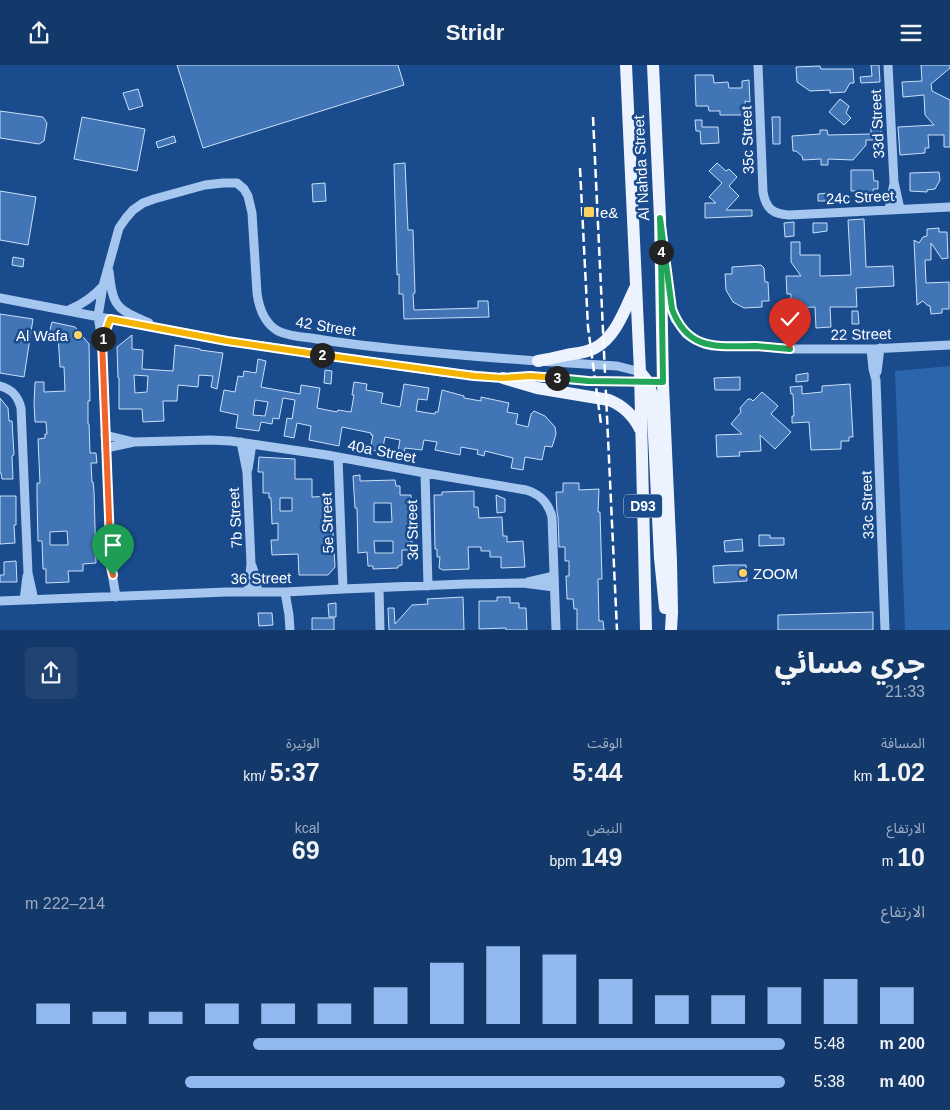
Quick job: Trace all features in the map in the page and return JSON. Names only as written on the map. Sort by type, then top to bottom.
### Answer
[{"type":"main road","name":"Al Nahda Street","points":[[626,65],[642,379],[646,630]]},
{"type":"main road","name":"Al Nahda Street","points":[[653,65],[660,218],[663,382],[671,568],[672,612],[670,630]]},
{"type":"main road","points":[[538,361],[584,352],[605,341],[611,335],[636,286]]},
{"type":"main road","points":[[503,378],[537,388],[609,400],[628,411],[642,431]]},
{"type":"main road","points":[[642,379],[650,388],[652,402],[661,575],[663,597],[670,630]]},
{"type":"street","name":"35c Street","points":[[758,65],[763,193],[767,205],[772,211]]},
{"type":"street","name":"33d Street","points":[[888,65],[894,183],[900,209]]},
{"type":"street","name":"42 Street","points":[[98,316],[103,286],[116,239],[126,218],[143,203],[154,199],[204,185],[229,182],[237,183],[248,196],[252,213],[259,305],[263,316],[270,325],[279,331],[290,335],[348,344],[436,354],[617,366],[629,369],[642,379]]},
{"type":"street","name":"33d Street","points":[[889,209],[894,183]]},
{"type":"street","name":"24c Street","points":[[772,211],[789,215],[950,207]]},
{"type":"street","name":"22 Street","points":[[660,218],[675,319],[686,333],[704,344],[790,349],[876,349],[950,345]]},
{"type":"street","name":"42 Street","points":[[109,266],[111,293],[116,305],[127,314],[165,330]]},
{"type":"street","points":[[68,310],[93,297],[103,286]]},
{"type":"street","name":"42 Street","points":[[0,298],[165,330],[442,372],[503,378],[530,376],[588,381],[642,379],[663,382]]},
{"type":"street","points":[[98,316],[102,341],[112,597]]},
{"type":"street","points":[[102,341],[110,319]]},
{"type":"street","name":"33c Street","points":[[876,349],[885,630]]},
{"type":"street","points":[[0,385],[17,396],[22,408],[28,573],[34,600]]},
{"type":"street","name":"40a Street","points":[[105,435],[134,442]]},
{"type":"street","name":"40a Street","points":[[106,448],[134,442],[211,440],[241,442],[338,457],[533,492],[546,502],[552,517],[556,630]]},
{"type":"street","name":"7b Street","points":[[241,442],[247,472],[251,563],[248,592]]},
{"type":"street","name":"7b Street","points":[[247,472],[252,444]]},
{"type":"street","name":"5e Street","points":[[338,457],[343,589]]},
{"type":"street","name":"3d Street","points":[[425,473],[428,585]]},
{"type":"street","name":"7b Street","points":[[251,563],[258,591]]},
{"type":"street","points":[[24,600],[28,573]]},
{"type":"street","name":"36 Street","points":[[523,583],[554,576]]},
{"type":"street","name":"36 Street","points":[[0,601],[258,591],[290,592],[428,585],[523,583],[554,587]]},
{"type":"street","points":[[379,588],[380,630]]},
{"type":"street","points":[[290,592],[290,630]]},
{"type":"shaded area","points":[[950,366],[950,630],[905,630],[895,371]]},
{"type":"building","points":[[177,65],[398,65],[404,85],[203,148]]},
{"type":"building","points":[[871,65],[879,65],[880,82],[861,83],[860,77],[872,76]]},
{"type":"building","points":[[921,65],[950,65],[950,68],[931,84],[932,91],[950,100],[950,147],[944,147],[944,135],[928,135],[929,148],[925,148],[925,153],[900,155],[898,127],[934,125],[925,115],[924,95],[903,97],[902,82],[922,81]]},
{"type":"building","points":[[820,66],[821,69],[853,69],[854,83],[850,83],[845,92],[830,93],[830,90],[810,91],[797,82],[796,67]]},
{"type":"building","points":[[695,75],[713,75],[714,83],[728,82],[729,88],[742,88],[742,81],[749,80],[750,102],[745,101],[746,115],[720,115],[720,111],[709,111],[708,106],[696,106]]},
{"type":"building","points":[[138,89],[143,106],[129,110],[123,93]]},
{"type":"building","points":[[840,99],[849,106],[846,113],[851,118],[844,125],[829,112]]},
{"type":"building","points":[[0,111],[43,117],[47,123],[44,141],[39,144],[0,138]]},
{"type":"building","points":[[82,117],[145,129],[137,171],[74,159]]},
{"type":"building","points":[[772,117],[780,117],[780,144],[773,144]]},
{"type":"building","points":[[695,120],[702,120],[702,127],[718,127],[719,143],[701,144],[700,131],[696,131]]},
{"type":"building","points":[[881,126],[881,140],[866,140],[866,145],[853,160],[828,159],[828,165],[821,165],[821,159],[803,160],[802,156],[793,151],[792,136],[820,134],[820,130],[827,130],[828,135],[871,134],[871,127]]},
{"type":"building","points":[[174,136],[176,142],[158,148],[156,142]]},
{"type":"building","points":[[405,163],[408,230],[413,230],[414,310],[478,308],[478,301],[488,301],[489,317],[404,319],[403,294],[399,294],[399,274],[397,275],[394,164]]},
{"type":"building","points":[[717,163],[726,171],[729,169],[737,177],[729,186],[739,196],[726,210],[752,210],[752,216],[705,218],[705,203],[716,203],[709,197],[722,183],[709,171]]},
{"type":"building","points":[[851,170],[873,170],[874,181],[878,181],[878,189],[873,189],[873,194],[860,194],[860,191],[851,191]]},
{"type":"building","points":[[939,172],[940,180],[935,189],[927,190],[927,192],[910,191],[910,173]]},
{"type":"building","points":[[325,183],[326,201],[313,202],[312,184]]},
{"type":"building","points":[[0,191],[36,197],[28,245],[0,240]]},
{"type":"building","points":[[829,193],[829,201],[818,201],[818,194]]},
{"type":"building","points":[[864,219],[866,267],[893,266],[894,286],[856,288],[857,307],[830,307],[831,327],[816,328],[815,307],[791,308],[791,294],[787,294],[786,276],[801,276],[791,262],[791,242],[800,242],[800,255],[820,255],[820,276],[851,275],[848,220]]},
{"type":"building","points":[[794,222],[794,236],[785,237],[784,223]]},
{"type":"building","points":[[813,223],[827,223],[827,231],[813,233]]},
{"type":"building","points":[[939,228],[939,232],[947,232],[948,258],[942,259],[931,243],[931,260],[925,260],[926,283],[949,282],[949,309],[942,309],[942,313],[931,314],[930,306],[923,301],[917,305],[914,240],[919,243],[923,237],[927,236],[927,229]]},
{"type":"building","points":[[13,257],[24,259],[23,267],[12,265]]},
{"type":"building","points":[[761,265],[764,268],[765,282],[768,282],[769,301],[762,301],[762,307],[744,308],[733,302],[726,290],[725,274],[732,274],[732,267]]},
{"type":"building","points":[[852,311],[858,311],[859,324],[852,324]]},
{"type":"building","points":[[0,314],[33,319],[24,377],[0,373]]},
{"type":"building","points":[[52,322],[75,327],[89,344],[90,401],[88,401],[88,424],[90,453],[96,453],[97,463],[91,463],[94,491],[96,563],[83,564],[83,571],[68,571],[69,582],[46,583],[46,569],[43,569],[42,541],[38,541],[37,483],[40,483],[38,439],[45,438],[45,434],[47,434],[46,422],[35,422],[35,382],[44,382],[44,392],[65,391],[64,367],[60,367],[58,335],[49,333]],"holes":[[[67,531],[68,545],[50,545],[50,532]]]},
{"type":"building","points":[[132,335],[132,349],[143,350],[142,369],[173,371],[175,345],[223,353],[217,389],[211,387],[213,376],[199,375],[198,387],[178,385],[177,401],[163,401],[164,421],[143,422],[142,409],[119,409],[117,347]],"holes":[[[134,375],[148,376],[147,392],[135,393]]]},
{"type":"building","points":[[258,359],[266,361],[261,387],[300,394],[301,385],[320,388],[317,408],[337,412],[338,410],[351,412],[354,382],[367,384],[366,390],[383,393],[381,403],[400,407],[404,384],[429,388],[427,400],[418,399],[416,411],[435,414],[435,412],[438,412],[442,390],[464,396],[464,398],[481,401],[481,397],[509,403],[507,412],[518,414],[516,424],[528,427],[531,414],[534,411],[545,416],[555,427],[556,434],[552,447],[545,446],[542,460],[525,457],[523,470],[511,468],[513,458],[485,451],[484,456],[477,454],[478,450],[461,447],[460,455],[435,450],[437,442],[424,440],[422,450],[405,448],[404,452],[398,451],[400,440],[385,437],[382,452],[370,450],[373,435],[371,433],[342,427],[339,446],[309,440],[311,426],[297,423],[294,438],[284,436],[287,418],[292,419],[295,400],[283,398],[279,419],[273,418],[272,424],[261,422],[259,431],[236,428],[238,415],[220,411],[224,390],[235,392],[238,376],[243,377],[244,371],[256,373]],"holes":[[[255,400],[268,402],[265,416],[253,415]]]},
{"type":"building","points":[[325,370],[332,371],[331,384],[324,383]]},
{"type":"building","points":[[808,373],[808,381],[796,382],[796,375]]},
{"type":"building","points":[[740,377],[740,390],[715,390],[714,378]]},
{"type":"building","points":[[850,384],[853,437],[849,437],[849,441],[841,441],[841,449],[811,450],[809,422],[792,423],[792,416],[794,416],[793,394],[791,394],[790,387],[802,386],[802,394],[822,392],[822,386]]},
{"type":"building","points":[[762,392],[778,406],[771,414],[791,432],[775,449],[760,435],[761,451],[739,452],[740,456],[717,457],[716,435],[742,434],[731,424],[741,412],[740,408],[748,399],[753,401]]},
{"type":"building","points":[[0,398],[8,408],[9,421],[12,421],[13,479],[2,479],[0,473]]},
{"type":"building","points":[[259,457],[295,459],[295,479],[312,479],[312,497],[332,496],[331,532],[333,532],[335,567],[328,575],[299,575],[298,554],[272,555],[271,540],[278,540],[278,523],[272,524],[271,498],[269,498],[269,493],[263,493],[263,472],[258,472]],"holes":[[[280,498],[292,498],[292,511],[280,511]]]},
{"type":"building","points":[[360,475],[360,481],[395,480],[396,486],[400,486],[400,495],[411,495],[411,503],[409,503],[413,550],[402,550],[402,565],[398,566],[398,568],[373,569],[373,566],[368,566],[367,552],[358,553],[357,508],[355,508],[353,476]],"holes":[[[374,503],[391,503],[392,522],[374,522]],[[374,541],[393,541],[393,553],[375,553]]]},
{"type":"building","points":[[563,483],[579,483],[579,490],[599,489],[598,512],[600,512],[602,579],[598,579],[599,621],[603,621],[604,630],[577,630],[577,609],[574,609],[573,599],[567,599],[566,576],[569,576],[569,561],[565,561],[565,547],[559,547],[556,492],[563,492]]},
{"type":"building","points":[[474,491],[474,507],[478,507],[479,518],[502,517],[503,536],[507,536],[507,542],[523,541],[525,567],[501,568],[501,557],[490,557],[490,551],[481,551],[481,547],[468,547],[469,569],[443,570],[439,568],[440,557],[437,557],[437,549],[435,549],[434,495],[442,495],[442,492]]},
{"type":"building","points":[[496,495],[505,499],[505,512],[497,513]]},
{"type":"building","points":[[0,496],[16,496],[15,543],[0,544]]},
{"type":"building","points":[[759,535],[770,535],[770,538],[784,538],[784,545],[759,546]]},
{"type":"building","points":[[742,539],[743,551],[725,552],[724,541]]},
{"type":"building","points":[[16,561],[17,582],[0,582],[0,575],[4,575],[4,562]]},
{"type":"building","points":[[746,565],[747,581],[714,583],[713,566]]},
{"type":"building","points":[[463,597],[464,630],[389,630],[388,608],[394,608],[395,624],[412,605],[428,604],[427,599]]},
{"type":"building","points":[[497,597],[510,597],[510,603],[519,603],[519,608],[526,608],[527,630],[506,630],[506,628],[479,629],[479,601],[497,601]]},
{"type":"building","points":[[336,603],[336,617],[329,617],[328,604]]},
{"type":"building","points":[[873,612],[873,630],[778,630],[778,615]]},
{"type":"building","points":[[258,613],[272,613],[273,625],[259,626]]},
{"type":"building","points":[[312,618],[334,618],[334,630],[312,630]]},
{"type":"railway","points":[[593,117],[617,630]]},
{"type":"railway","points":[[580,168],[588,327],[601,424]]},
{"type":"place","name":"e&","points":[[589,212]]},
{"type":"place","name":"Al Wafa","points":[[78,335]]},
{"type":"place","name":"ZOOM","points":[[743,573]]},
{"type":"route","points":[[113,575],[111,567],[102,341],[110,319],[227,341],[474,376],[503,378],[542,376],[588,381],[663,382],[660,218],[672,309],[680,327],[695,340],[704,344],[790,349]]}]
